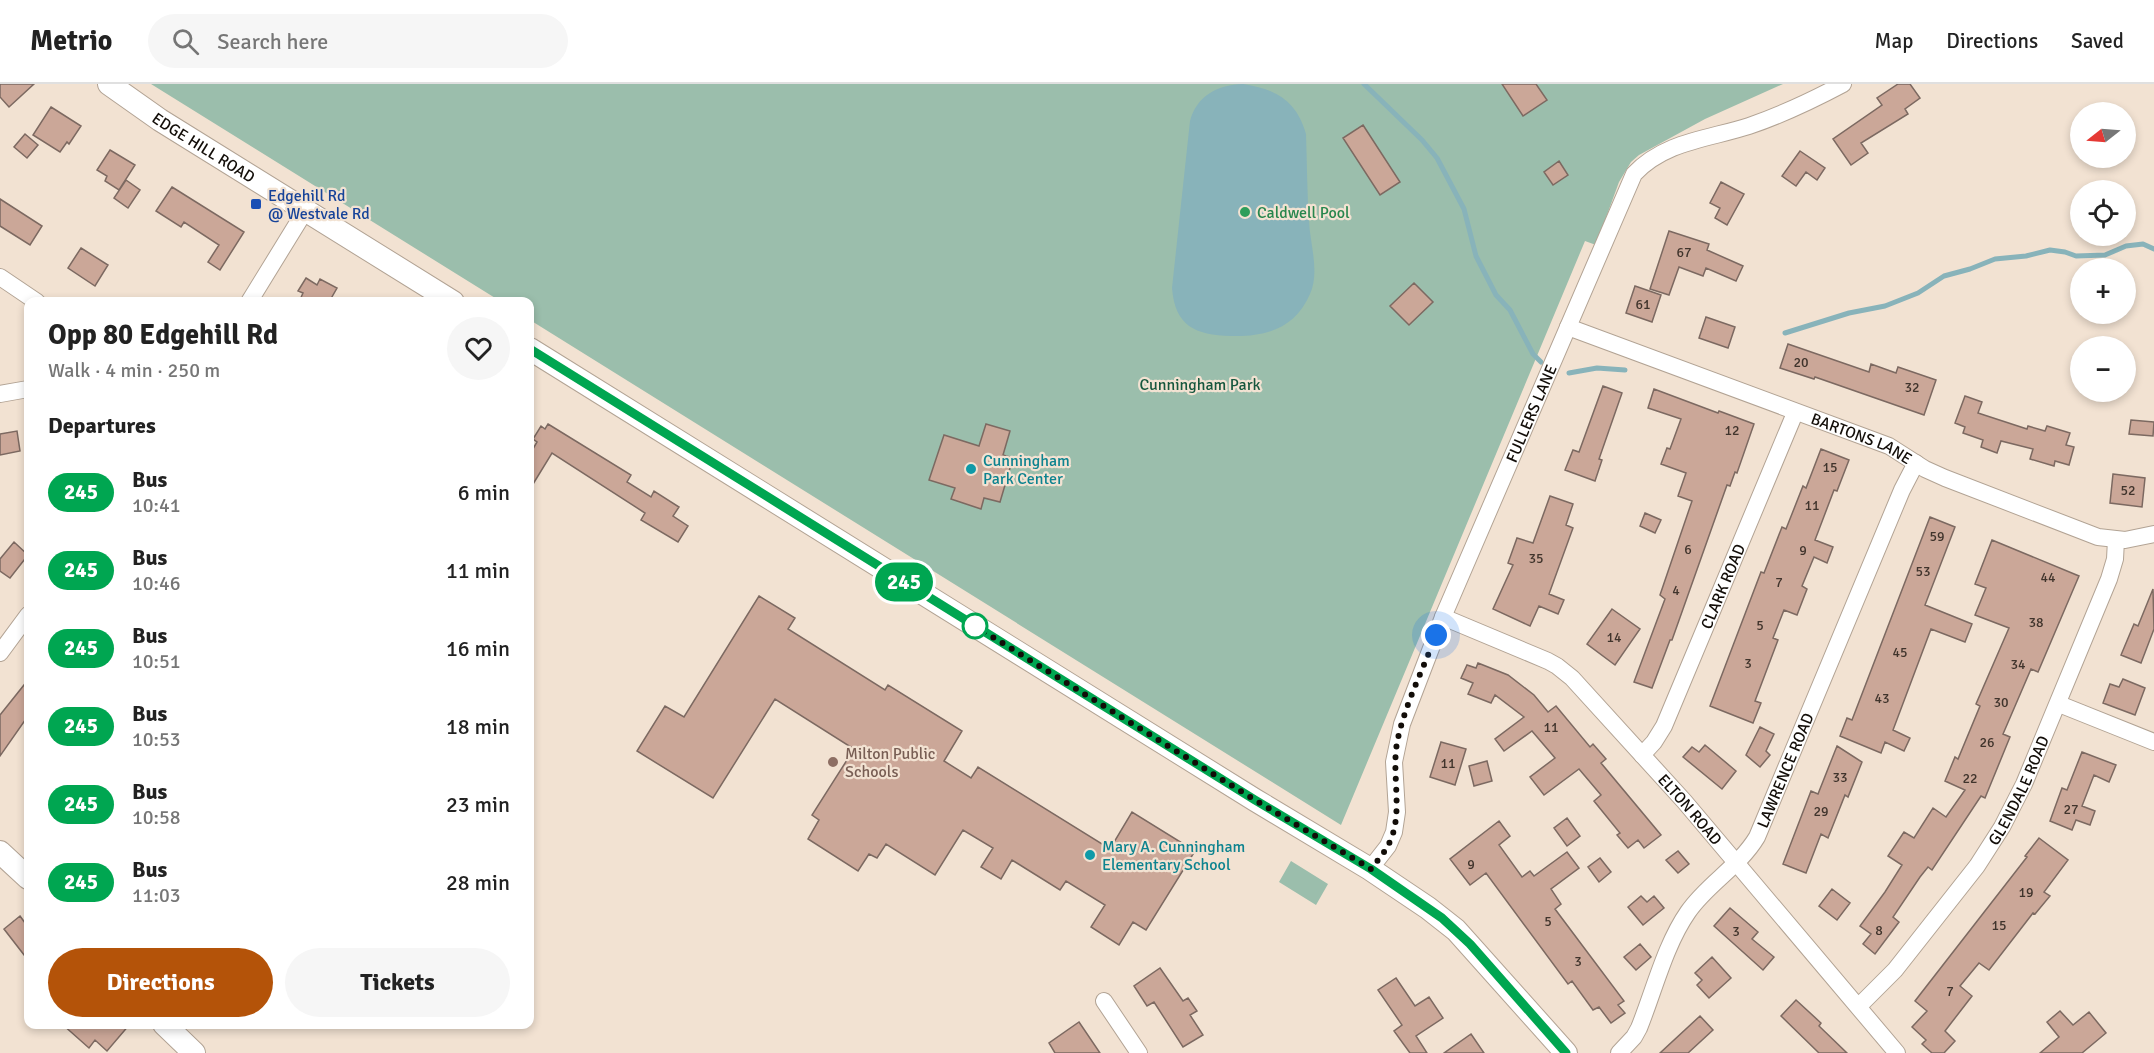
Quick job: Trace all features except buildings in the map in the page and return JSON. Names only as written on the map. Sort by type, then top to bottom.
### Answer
[{"type":"street","name":"EDGE HILL ROAD","points":[[109,84],[160,120],[305,212],[445,297]]},
{"type":"street","name":"FULLERS LANE","points":[[1371,869],[1388,846],[1394,832],[1397,812],[1394,779],[1401,724],[1443,617],[1629,183],[1642,165],[1662,152],[1750,125],[1843,84]]},
{"type":"street","points":[[252,297],[305,212]]},
{"type":"street","points":[[0,277],[30,297]]},
{"type":"street","name":"BARTONS LANE","points":[[1568,327],[1888,446],[1916,464],[1945,478],[2098,537],[2116,540],[2134,539],[2154,534]]},
{"type":"street","points":[[534,351],[1255,800],[1371,869],[1456,930],[1566,1053]]},
{"type":"street","points":[[0,394],[24,390]]},
{"type":"street","name":"CLARK ROAD","points":[[1642,755],[1664,726],[1795,413]]},
{"type":"street","name":"LAWRENCE ROAD","points":[[1619,1053],[1639,1028],[1674,939],[1687,913],[1704,891],[1736,863],[1757,837],[1902,490],[1916,464]]},
{"type":"street","name":"GLENDALE ROAD","points":[[1859,1006],[1895,970],[1989,848],[2024,784],[2059,704],[2109,579],[2115,559],[2116,540]]},
{"type":"street","name":"ELTON ROAD","points":[[1443,617],[1557,666],[1572,678],[1736,863],[1897,1053]]},
{"type":"street","points":[[0,653],[24,620]]},
{"type":"street","points":[[2059,704],[2154,742]]},
{"type":"street","points":[[0,852],[24,874]]},
{"type":"street","points":[[1104,1001],[1139,1053]]},
{"type":"street","points":[[169,1029],[194,1053]]},
{"type":"green space","name":"Cunningham Park","points":[[151,84],[1783,84],[1705,119],[1639,155],[1631,162],[1619,182],[1596,245],[1585,241],[1341,825],[534,322],[534,297],[494,297]]},
{"type":"green space","points":[[1291,861],[1328,884],[1316,905],[1279,882]]},
{"type":"water","name":"Caldwell Pool","points":[[1243,84],[1275,93],[1291,105],[1302,123],[1306,134],[1308,210],[1314,277],[1304,306],[1287,323],[1256,335],[1218,335],[1197,330],[1182,320],[1177,311],[1172,288],[1190,121],[1193,112],[1203,98],[1217,89]]},
{"type":"waterway","points":[[1364,84],[1422,140],[1437,158],[1464,209],[1476,256],[1496,295],[1510,310],[1533,354],[1541,362]]},
{"type":"waterway","points":[[1785,333],[1849,313],[1885,306],[1918,293],[1944,276],[1995,259],[2026,256],[2050,250],[2076,256],[2105,255],[2126,246],[2143,244],[2154,249]]},
{"type":"waterway","points":[[1569,373],[1597,368],[1625,370]]},
{"type":"bus line","name":"245","points":[[534,351],[1255,800],[1371,869],[1456,930],[1566,1053]]},
{"type":"place","name":"Edgehill Rd @ Westvale Rd","points":[[256,204]]},
{"type":"place","name":"Caldwell Pool","points":[[1245,212]]},
{"type":"place","name":"Cunningham Park Center","points":[[971,469]]},
{"type":"place","name":"Milton Public Schools","points":[[833,762]]},
{"type":"place","name":"Mary A. Cunningham Elementary School","points":[[1090,855]]},
{"type":"route","points":[[975,626],[1255,800],[1371,869],[1388,846],[1394,832],[1397,812],[1394,762],[1401,724],[1436,635]]}]
